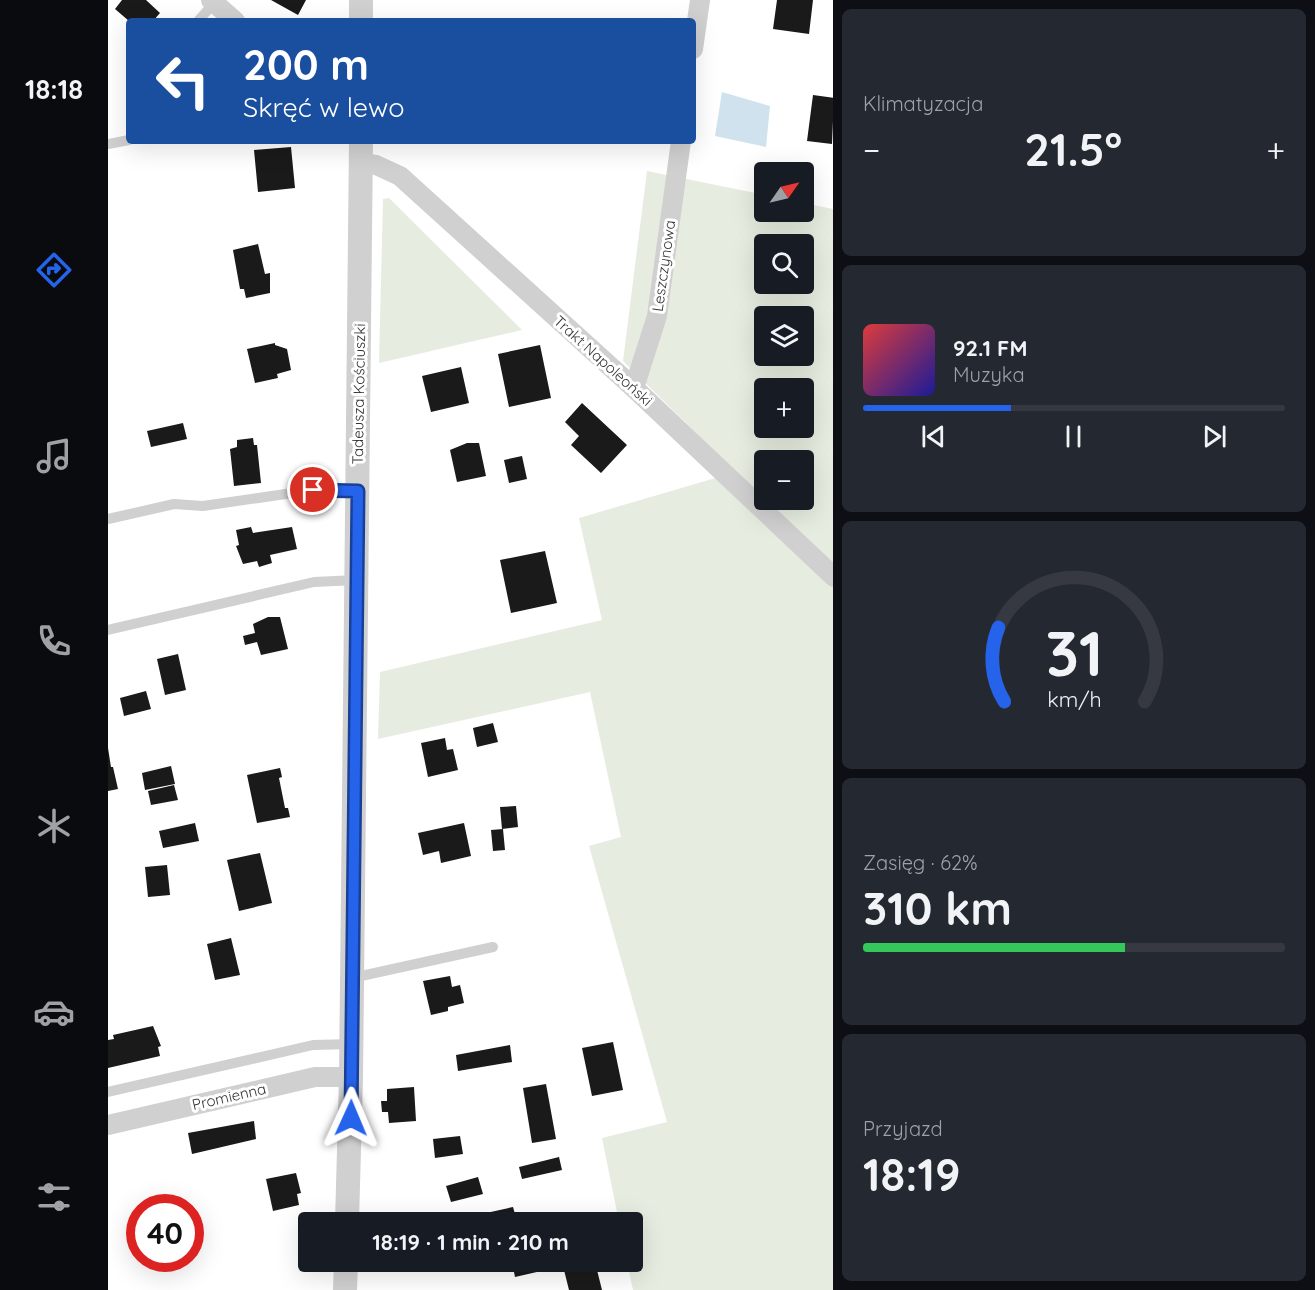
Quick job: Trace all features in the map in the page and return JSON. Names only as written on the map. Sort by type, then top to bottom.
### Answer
[{"type":"street","points":[[361,0],[361,18]]},
{"type":"street","points":[[696,28],[700,0]]},
{"type":"street","points":[[212,1],[232,18]]},
{"type":"street","name":"Leszczynowa","points":[[634,388],[657,316],[681,144]]},
{"type":"street","name":"Trakt Napoleoński","points":[[362,152],[376,165],[400,176],[634,388],[833,576]]},
{"type":"street","name":"Tadeusza Kościuszki","points":[[347,1212],[352,1044],[362,152]]},
{"type":"street","name":"Promienna","points":[[108,1125],[315,1077],[351,1077]]},
{"type":"street","points":[[345,1290],[346,1272]]},
{"type":"lane","points":[[200,18],[212,1]]},
{"type":"lane","points":[[108,144],[126,141]]},
{"type":"lane","points":[[108,519],[174,504],[203,506],[313,490],[358,491]]},
{"type":"lane","points":[[108,630],[314,582],[357,580]]},
{"type":"lane","points":[[352,978],[493,947]]},
{"type":"lane","points":[[108,1092],[313,1045],[352,1044]]},
{"type":"shaded area","points":[[647,171],[754,193],[754,222],[814,222],[814,205],[833,209],[833,1290],[633,1290],[629,1272],[643,1272],[643,1212],[617,1212],[602,1138],[667,1122],[589,846],[621,837],[590,692],[378,739],[380,672],[602,620],[579,518],[736,472],[623,361]]},
{"type":"shaded area","points":[[389,198],[522,330],[379,363],[383,199]]},
{"type":"water","points":[[722,92],[770,106],[766,147],[715,136]]},
{"type":"building","points":[[122,0],[146,0],[160,13],[156,18],[126,18],[115,9]]},
{"type":"building","points":[[271,0],[306,0],[298,15]]},
{"type":"building","points":[[777,0],[813,0],[809,34],[773,29]]},
{"type":"building","points":[[813,95],[833,98],[832,144],[807,141]]},
{"type":"building","points":[[291,147],[295,188],[258,192],[254,150]]},
{"type":"building","points":[[258,244],[265,274],[270,273],[270,293],[246,298],[244,289],[240,289],[233,250]]},
{"type":"building","points":[[275,343],[287,349],[291,370],[277,374],[278,378],[255,383],[247,349]]},
{"type":"building","points":[[540,345],[551,398],[509,407],[498,354]]},
{"type":"building","points":[[461,367],[469,403],[431,412],[422,376]]},
{"type":"building","points":[[582,403],[627,445],[601,473],[571,445],[579,436],[565,422]]},
{"type":"building","points":[[183,423],[187,439],[151,447],[147,431]]},
{"type":"building","points":[[253,438],[254,445],[257,445],[261,483],[234,486],[230,449],[237,447],[237,440]]},
{"type":"building","points":[[467,443],[479,443],[486,476],[457,482],[450,450]]},
{"type":"building","points":[[522,456],[527,479],[509,483],[504,460]]},
{"type":"building","points":[[251,527],[253,533],[292,527],[297,549],[270,555],[272,563],[259,567],[257,561],[243,564],[236,546],[239,545],[236,530]]},
{"type":"building","points":[[545,551],[557,603],[511,613],[500,560]]},
{"type":"building","points":[[268,617],[280,617],[288,649],[261,655],[257,642],[245,645],[243,636],[255,633],[253,624]]},
{"type":"building","points":[[178,654],[186,690],[165,695],[157,659]]},
{"type":"building","points":[[146,691],[151,709],[124,716],[120,698]]},
{"type":"building","points":[[493,723],[498,742],[477,747],[473,728]]},
{"type":"building","points":[[445,738],[447,750],[453,749],[458,770],[428,777],[421,743]]},
{"type":"building","points":[[108,748],[118,789],[108,791]]},
{"type":"building","points":[[171,766],[175,784],[145,790],[142,773]]},
{"type":"building","points":[[280,768],[282,777],[279,778],[285,808],[288,808],[290,817],[257,823],[247,775]]},
{"type":"building","points":[[174,785],[178,800],[151,805],[148,791]]},
{"type":"building","points":[[516,806],[518,827],[502,829],[500,807]]},
{"type":"building","points":[[195,823],[199,841],[163,848],[159,831]]},
{"type":"building","points":[[464,823],[471,856],[441,863],[439,851],[423,855],[418,833]]},
{"type":"building","points":[[503,829],[505,850],[493,851],[491,830]]},
{"type":"building","points":[[260,853],[272,903],[239,911],[227,860]]},
{"type":"building","points":[[167,865],[170,895],[148,897],[145,867]]},
{"type":"building","points":[[231,938],[240,975],[215,980],[207,944]]},
{"type":"building","points":[[450,976],[452,987],[460,985],[464,1003],[448,1007],[448,1011],[431,1015],[423,981]]},
{"type":"building","points":[[153,1026],[161,1046],[158,1047],[160,1056],[108,1068],[108,1040],[114,1039],[113,1035]]},
{"type":"building","points":[[613,1042],[623,1090],[592,1096],[582,1048]]},
{"type":"building","points":[[510,1045],[512,1062],[458,1071],[456,1055]]},
{"type":"building","points":[[546,1084],[556,1139],[532,1143],[523,1088]]},
{"type":"building","points":[[414,1087],[416,1121],[389,1123],[388,1112],[382,1112],[381,1101],[387,1101],[387,1089]]},
{"type":"building","points":[[254,1121],[256,1139],[192,1154],[188,1133]]},
{"type":"building","points":[[460,1136],[463,1154],[435,1158],[433,1139]]},
{"type":"building","points":[[559,1157],[562,1170],[522,1179],[519,1167]]},
{"type":"building","points":[[296,1173],[301,1193],[297,1194],[299,1205],[273,1211],[266,1179]]},
{"type":"building","points":[[478,1177],[483,1194],[451,1202],[446,1186]]},
{"type":"building","points":[[513,1207],[514,1212],[490,1212]]},
{"type":"building","points":[[514,1272],[537,1272],[515,1277]]},
{"type":"building","points":[[564,1272],[598,1272],[602,1290],[569,1290]]},
{"type":"route","points":[[313,490],[358,491],[351,1118]]}]
